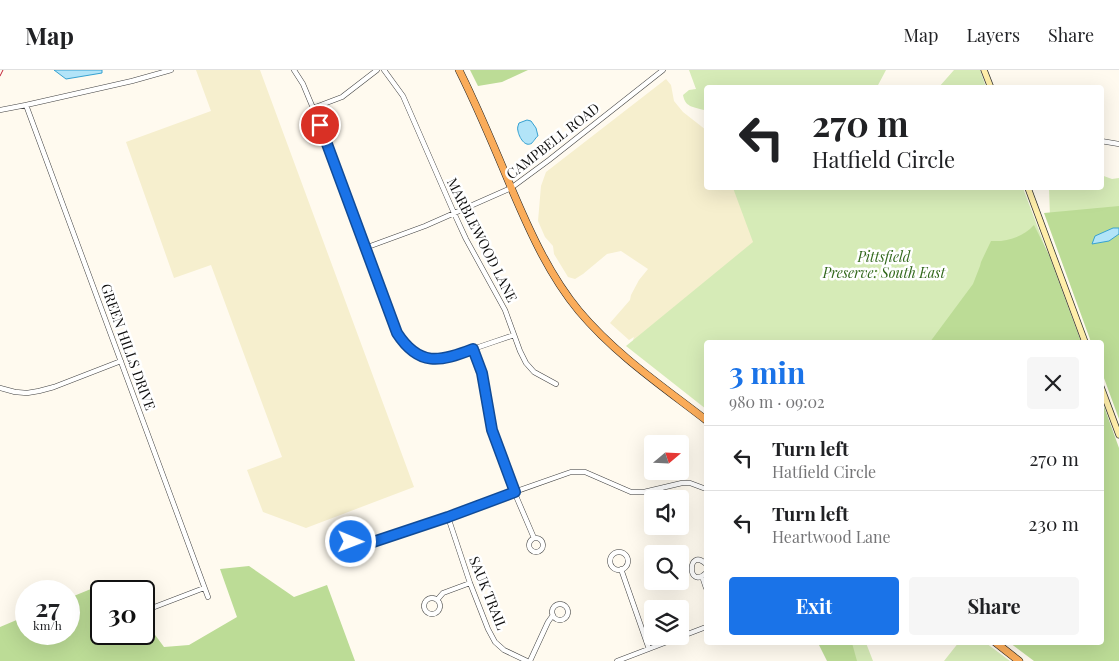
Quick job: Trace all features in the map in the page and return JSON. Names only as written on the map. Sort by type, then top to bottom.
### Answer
[{"type":"highway","points":[[459,70],[530,232],[550,270],[579,311],[605,339],[621,354],[704,418]]},
{"type":"highway","points":[[999,645],[1019,661]]},
{"type":"main road","points":[[984,70],[990,85]]},
{"type":"main road","points":[[1029,190],[1084,340]]},
{"type":"main road","points":[[1104,395],[1119,435]]},
{"type":"street","points":[[0,110],[132,81],[171,70]]},
{"type":"street","points":[[294,70],[303,84],[313,108],[397,333],[404,344],[424,358],[437,360],[449,358],[514,335]]},
{"type":"street","points":[[313,108],[342,97],[377,70]]},
{"type":"street","name":"MARBLEWOOD LANE","points":[[384,70],[403,96],[466,239],[505,310],[526,363],[534,372],[556,384]]},
{"type":"street","name":"CAMPBELL ROAD","points":[[365,248],[425,226],[511,188],[663,70]]},
{"type":"street","name":"GREEN HILLS DRIVE","points":[[26,105],[208,597]]},
{"type":"street","points":[[1104,142],[1119,144]]},
{"type":"street","points":[[473,349],[482,373],[492,430],[534,538]]},
{"type":"street","points":[[0,388],[27,393],[39,391],[121,361]]},
{"type":"street","points":[[364,545],[448,517],[563,474],[584,472],[631,492],[644,492],[682,483],[690,483],[704,488]]},
{"type":"street","name":"SAUK TRAIL","points":[[448,517],[488,629],[496,642],[504,650],[528,661]]},
{"type":"street","points":[[704,563],[700,560],[695,562],[691,571],[697,576],[704,575]]},
{"type":"street","points":[[621,569],[649,649]]},
{"type":"street","points":[[437,600],[443,594],[470,583]]},
{"type":"street","points":[[155,607],[204,588]]},
{"type":"street","points":[[528,661],[552,615]]},
{"type":"street","points":[[616,661],[704,628]]},
{"type":"shaded area","points":[[196,70],[260,70],[414,487],[306,528],[263,512],[247,470],[282,457],[211,265],[174,278],[126,142],[211,111]]},
{"type":"shaded area","points":[[666,79],[671,85],[674,101],[683,112],[704,128],[704,190],[1007,190],[710,340],[704,340],[704,342],[633,340],[634,337],[629,340],[610,323],[630,300],[639,280],[648,269],[621,251],[607,254],[575,279],[568,277],[538,221],[541,186],[546,172]]},
{"type":"green space","points":[[470,70],[528,70],[502,82],[478,86]]},
{"type":"green space","points":[[689,70],[886,70],[878,85],[704,85],[704,110],[690,106],[684,99],[683,95],[689,90],[696,89]]},
{"type":"green space","points":[[954,70],[980,70],[985,85],[941,85]]},
{"type":"green space","points":[[1104,176],[1112,179],[1119,178],[1119,228],[1101,340],[1100,340],[1050,217],[1049,190],[1104,190]]},
{"type":"green space","name":"Pittsfield Preserve: South East","points":[[734,190],[1024,190],[1080,340],[704,340],[704,407],[626,346],[753,242]]},
{"type":"green space","points":[[1119,206],[1119,419],[1104,378],[1104,340],[1090,340],[1044,213]]},
{"type":"green space","points":[[1034,225],[1049,255],[1080,340],[931,340],[973,284],[991,241],[1003,241],[1014,238]]},
{"type":"green space","points":[[1104,406],[1119,448],[1119,661],[1034,661],[1013,645],[1104,645]]},
{"type":"green space","points":[[249,566],[294,597],[327,585],[355,661],[0,661],[0,627],[15,621],[15,645],[80,645],[80,593],[90,589],[90,645],[155,645],[155,635],[164,647],[189,645],[237,617],[220,569]]},
{"type":"green space","points":[[819,645],[853,645],[857,661],[827,661]]},
{"type":"green space","points":[[823,645],[867,645],[873,661],[829,661]]},
{"type":"green space","points":[[957,645],[989,645],[1010,661],[944,661]]},
{"type":"water","points":[[54,70],[102,70],[102,73],[66,79]]},
{"type":"water","points":[[527,120],[531,121],[536,128],[538,136],[529,144],[523,141],[518,129],[519,123]]},
{"type":"water","points":[[1113,228],[1119,228],[1119,234],[1109,241],[1092,244],[1095,236]]},
{"type":"railway","points":[[0,76],[3,70]]},
{"type":"route","points":[[320,125],[397,333],[404,344],[424,358],[437,360],[449,358],[473,349],[482,373],[492,430],[515,492],[364,545],[358,540],[351,542]]}]
